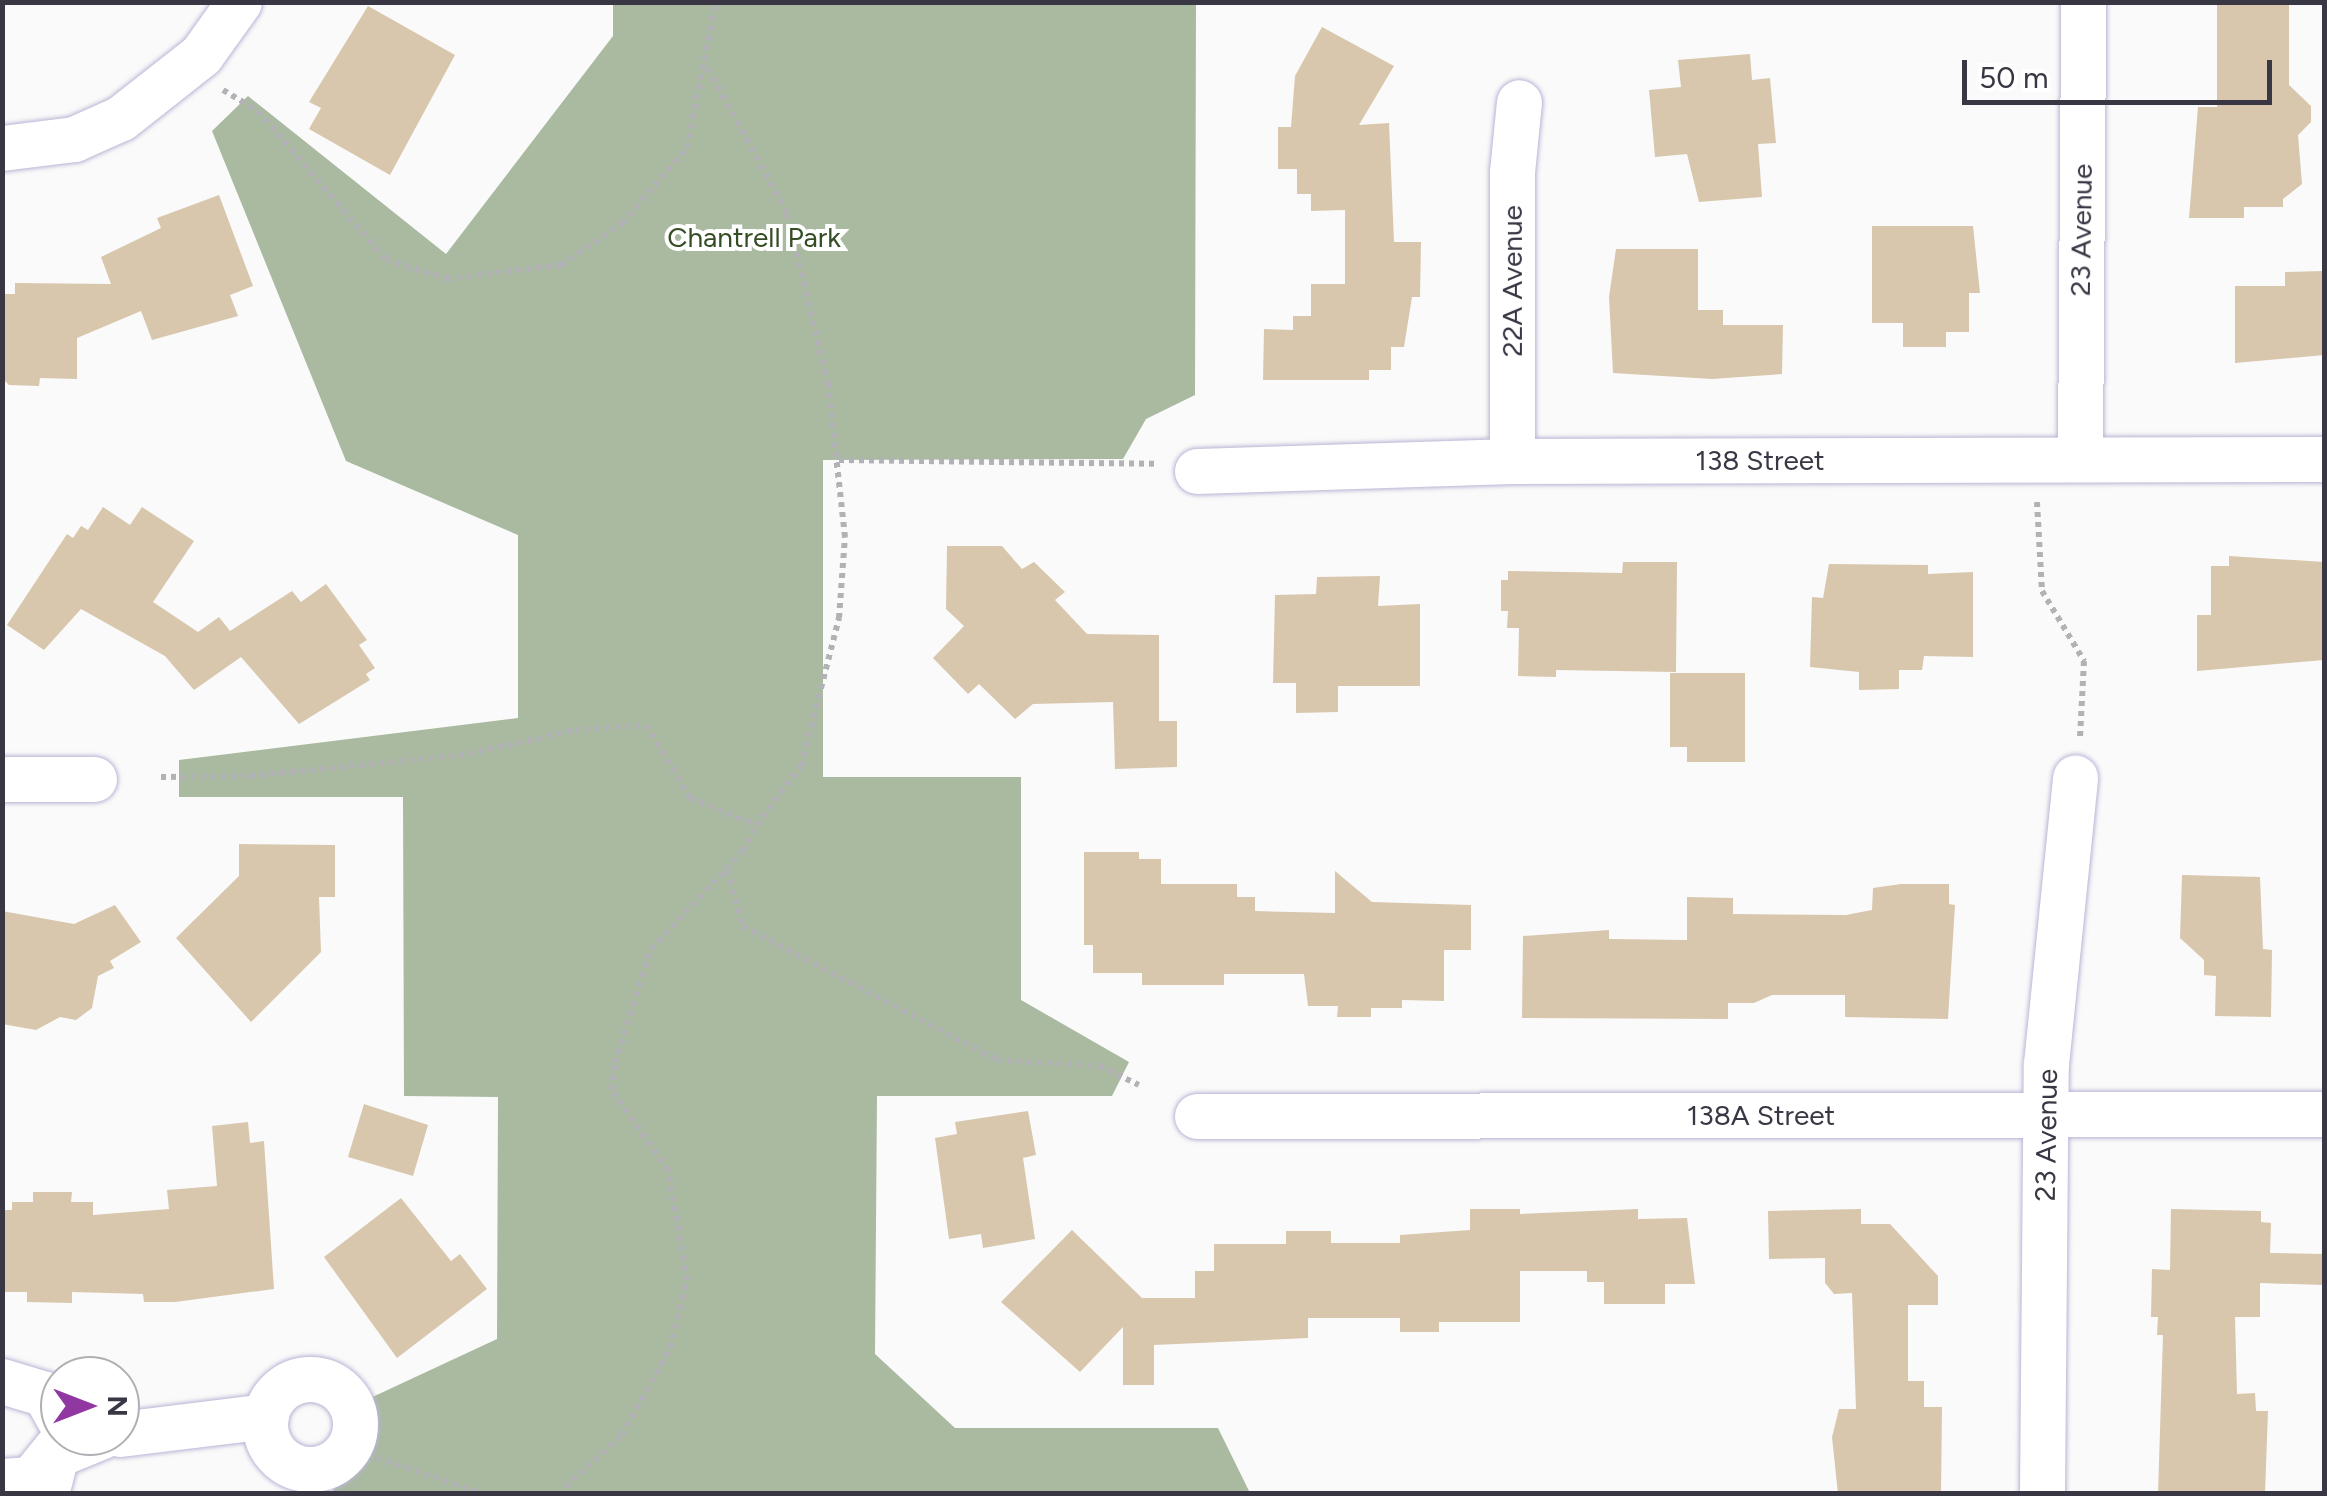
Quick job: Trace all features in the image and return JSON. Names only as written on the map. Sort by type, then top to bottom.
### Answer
[{"type":"street","points":[[2,148],[74,139],[212,72],[239,2]]},
{"type":"street","name":"23 Avenue","points":[[2080,458],[2083,2]]},
{"type":"street","name":"22A Avenue","points":[[1512,461],[1512,172],[1519,102]]},
{"type":"street","name":"138 Street","points":[[1197,471],[1512,461],[2324,459]]},
{"type":"street","name":"23 Avenue","points":[[2042,1494],[2046,1114],[2076,778]]},
{"type":"street","points":[[2,779],[94,779]]},
{"type":"street","name":"138A Street","points":[[1198,1116],[2324,1114]]},
{"type":"street","points":[[2,1381],[40,1392]]},
{"type":"street","points":[[140,1432],[266,1416]]},
{"type":"street","points":[[2,1482],[31,1478],[52,1456]]},
{"type":"path","points":[[212,72],[258,111],[386,260],[447,279],[561,265],[622,224],[687,148],[716,2]]},
{"type":"path","points":[[558,1494],[622,1436],[670,1348],[687,1280],[668,1170],[612,1090],[615,1063],[651,949],[727,870],[801,766],[839,618],[845,536],[838,460],[828,384],[787,214],[704,63]]},
{"type":"path","points":[[838,460],[1123,459],[1197,471]]},
{"type":"path","points":[[2037,482],[2042,592],[2084,661],[2076,778]]},
{"type":"path","points":[[160,778],[250,776],[449,756],[576,730],[646,725],[690,798],[756,825]]},
{"type":"path","points":[[727,870],[743,926],[996,1060],[1099,1066],[1139,1085]]},
{"type":"path","points":[[377,1458],[485,1494]]},
{"type":"green space","name":"Chantrell Park","points":[[613,3],[1196,3],[1195,395],[1146,419],[1123,459],[823,460],[823,777],[1021,777],[1021,1000],[1129,1062],[1112,1096],[877,1096],[875,1354],[955,1428],[1218,1428],[1250,1493],[331,1493],[364,1452],[366,1400],[497,1339],[498,1097],[404,1096],[403,797],[179,797],[179,760],[518,718],[518,535],[346,461],[212,131],[248,96],[446,254],[613,36]]},
{"type":"building","points":[[2217,2],[2289,2],[2289,85],[2311,106],[2311,122],[2298,135],[2302,184],[2283,199],[2283,207],[2244,207],[2244,218],[2189,218],[2198,107],[2217,107]]},
{"type":"building","points":[[368,6],[455,55],[390,175],[309,129],[321,108],[309,102]]},
{"type":"building","points":[[1322,27],[1394,66],[1359,125],[1389,123],[1394,242],[1421,242],[1420,297],[1412,297],[1404,347],[1391,347],[1391,370],[1369,370],[1369,380],[1263,380],[1264,329],[1293,330],[1293,316],[1311,316],[1311,284],[1345,284],[1345,210],[1311,211],[1311,194],[1297,194],[1297,169],[1278,169],[1278,127],[1291,127],[1295,76]]},
{"type":"building","points":[[1750,54],[1752,80],[1770,78],[1776,143],[1758,144],[1762,197],[1699,202],[1687,154],[1655,157],[1649,90],[1681,87],[1678,60]]},
{"type":"building","points":[[219,195],[253,286],[230,295],[238,316],[152,340],[141,311],[77,338],[77,379],[40,378],[39,386],[9,385],[2,378],[2,294],[15,294],[15,283],[111,284],[101,257],[161,228],[157,218]]},
{"type":"building","points":[[1872,226],[1973,226],[1980,293],[1969,293],[1969,332],[1946,332],[1946,347],[1903,347],[1903,323],[1872,323]]},
{"type":"building","points":[[1616,249],[1698,249],[1698,310],[1723,310],[1723,325],[1783,325],[1782,374],[1712,379],[1613,373],[1609,297]]},
{"type":"building","points":[[2324,271],[2324,355],[2235,363],[2235,286],[2285,286],[2285,272]]},
{"type":"building","points":[[103,507],[130,525],[142,507],[194,541],[153,602],[198,632],[219,617],[230,631],[292,591],[301,602],[326,584],[367,640],[359,645],[375,668],[366,674],[370,680],[299,724],[241,657],[194,690],[165,656],[81,609],[44,650],[7,625],[67,534],[73,538],[81,526],[88,530]]},
{"type":"building","points":[[947,546],[1002,546],[1022,569],[1034,562],[1065,592],[1055,600],[1087,634],[1159,635],[1159,721],[1177,721],[1177,767],[1115,769],[1113,702],[1033,704],[1015,719],[979,684],[968,694],[933,658],[964,626],[946,609]]},
{"type":"building","points":[[2229,556],[2324,562],[2324,660],[2197,671],[2197,615],[2211,615],[2211,566],[2229,566]]},
{"type":"building","points":[[1623,562],[1677,562],[1676,672],[1556,670],[1556,677],[1518,676],[1519,628],[1507,628],[1508,611],[1501,611],[1501,580],[1508,580],[1508,571],[1622,573]]},
{"type":"building","points":[[1829,564],[1928,565],[1928,574],[1973,572],[1973,657],[1924,656],[1922,670],[1899,670],[1899,689],[1859,690],[1859,672],[1810,667],[1812,597],[1823,598]]},
{"type":"building","points":[[1380,576],[1378,606],[1420,604],[1420,686],[1338,686],[1338,712],[1296,713],[1296,683],[1273,683],[1275,595],[1316,594],[1317,577]]},
{"type":"building","points":[[1670,673],[1745,673],[1745,762],[1687,762],[1687,747],[1670,747]]},
{"type":"building","points":[[239,844],[335,845],[335,897],[319,897],[321,952],[251,1022],[176,938],[239,876]]},
{"type":"building","points":[[1084,852],[1139,852],[1139,859],[1161,859],[1161,884],[1237,884],[1237,897],[1255,897],[1255,911],[1335,913],[1335,871],[1372,902],[1471,905],[1471,950],[1444,950],[1444,1001],[1402,1000],[1402,1008],[1371,1008],[1371,1017],[1337,1017],[1338,1006],[1308,1006],[1304,974],[1224,974],[1224,985],[1142,985],[1142,973],[1093,973],[1093,945],[1084,945]]},
{"type":"building","points":[[2182,875],[2260,877],[2263,949],[2272,950],[2271,1017],[2215,1016],[2216,976],[2204,975],[2204,960],[2180,938]]},
{"type":"building","points":[[1949,884],[1949,904],[1955,905],[1948,1019],[1845,1017],[1845,995],[1772,995],[1754,1003],[1728,1003],[1728,1019],[1522,1018],[1523,936],[1609,930],[1609,939],[1687,940],[1687,897],[1733,898],[1733,914],[1846,915],[1872,910],[1873,888]]},
{"type":"building","points":[[115,905],[141,942],[110,961],[114,968],[98,976],[92,1008],[76,1020],[60,1017],[36,1030],[2,1024],[2,911],[74,924]]},
{"type":"building","points":[[364,1104],[428,1125],[413,1176],[348,1157]]},
{"type":"building","points":[[1028,1111],[1036,1155],[1023,1158],[1035,1239],[983,1248],[981,1234],[949,1239],[935,1138],[957,1134],[955,1122]]},
{"type":"building","points":[[248,1122],[250,1143],[264,1141],[274,1289],[175,1302],[144,1302],[143,1294],[72,1292],[72,1303],[27,1302],[27,1292],[4,1292],[2,1210],[12,1210],[12,1202],[33,1202],[33,1192],[72,1192],[71,1202],[93,1202],[93,1215],[169,1209],[167,1190],[217,1186],[212,1126]]},
{"type":"building","points":[[401,1198],[451,1261],[460,1254],[487,1289],[397,1358],[324,1257]]},
{"type":"building","points":[[1470,1209],[1520,1209],[1520,1214],[1638,1209],[1638,1219],[1687,1218],[1695,1284],[1665,1284],[1665,1304],[1604,1304],[1604,1282],[1587,1282],[1587,1271],[1520,1271],[1520,1322],[1439,1322],[1439,1332],[1400,1332],[1400,1318],[1308,1318],[1308,1338],[1154,1345],[1154,1385],[1123,1385],[1123,1327],[1080,1372],[1001,1302],[1072,1230],[1142,1298],[1195,1298],[1195,1271],[1214,1271],[1214,1244],[1286,1244],[1286,1231],[1331,1231],[1331,1243],[1400,1243],[1400,1235],[1470,1230]]},
{"type":"building","points":[[1861,1209],[1861,1224],[1890,1224],[1938,1276],[1938,1305],[1908,1305],[1908,1381],[1924,1381],[1924,1407],[1942,1407],[1941,1494],[1838,1494],[1832,1437],[1839,1409],[1856,1409],[1852,1293],[1834,1294],[1825,1283],[1825,1258],[1769,1259],[1768,1211]]},
{"type":"building","points":[[2171,1209],[2261,1211],[2261,1222],[2271,1223],[2270,1253],[2324,1254],[2324,1285],[2260,1283],[2260,1317],[2235,1317],[2237,1394],[2255,1393],[2256,1411],[2268,1411],[2265,1494],[2158,1494],[2163,1335],[2157,1335],[2158,1317],[2151,1317],[2152,1269],[2170,1270]]}]
